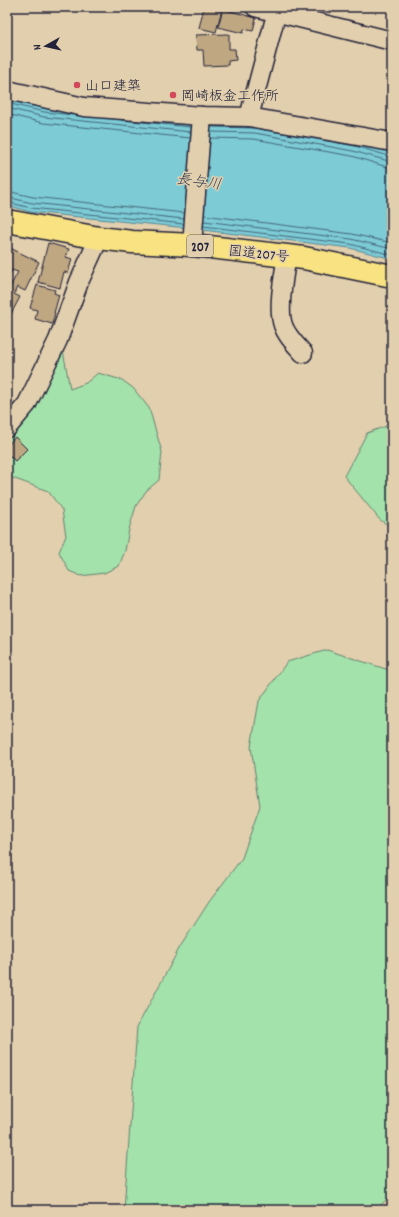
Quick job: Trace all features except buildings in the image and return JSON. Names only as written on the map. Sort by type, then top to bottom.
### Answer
[{"type":"highway","name":"国道207号","points":[[7,221],[98,238],[132,242],[192,241],[304,258],[392,276]]},
{"type":"street","points":[[254,7],[278,10],[392,41]]},
{"type":"street","points":[[249,118],[278,10]]},
{"type":"street","points":[[7,90],[84,107],[202,119],[249,118],[392,142]]},
{"type":"street","points":[[192,241],[202,119]]},
{"type":"street","points":[[7,428],[27,404],[58,340],[79,282],[98,238]]},
{"type":"street","points":[[287,256],[281,298],[283,325],[290,337],[303,353]]},
{"type":"green space","points":[[62,345],[70,389],[86,383],[98,373],[122,380],[133,388],[149,408],[162,452],[159,480],[146,491],[136,506],[129,529],[125,551],[119,566],[104,573],[81,576],[69,571],[59,552],[66,536],[62,510],[48,491],[7,476],[7,438],[14,432]]},
{"type":"green space","points":[[392,424],[392,527],[380,520],[344,476],[367,433]]},
{"type":"green space","points":[[327,650],[392,671],[392,1194],[376,1210],[124,1210],[137,1027],[180,947],[209,902],[242,858],[260,806],[251,747],[259,701],[287,662]]},
{"type":"water","name":"長与川","points":[[7,99],[45,108],[188,123],[255,124],[356,142],[392,153],[392,259],[350,248],[178,227],[30,212],[7,205]]},
{"type":"place","name":"山口建築","points":[[77,85]]},
{"type":"place","name":"岡崎板金工作所","points":[[173,95]]}]
